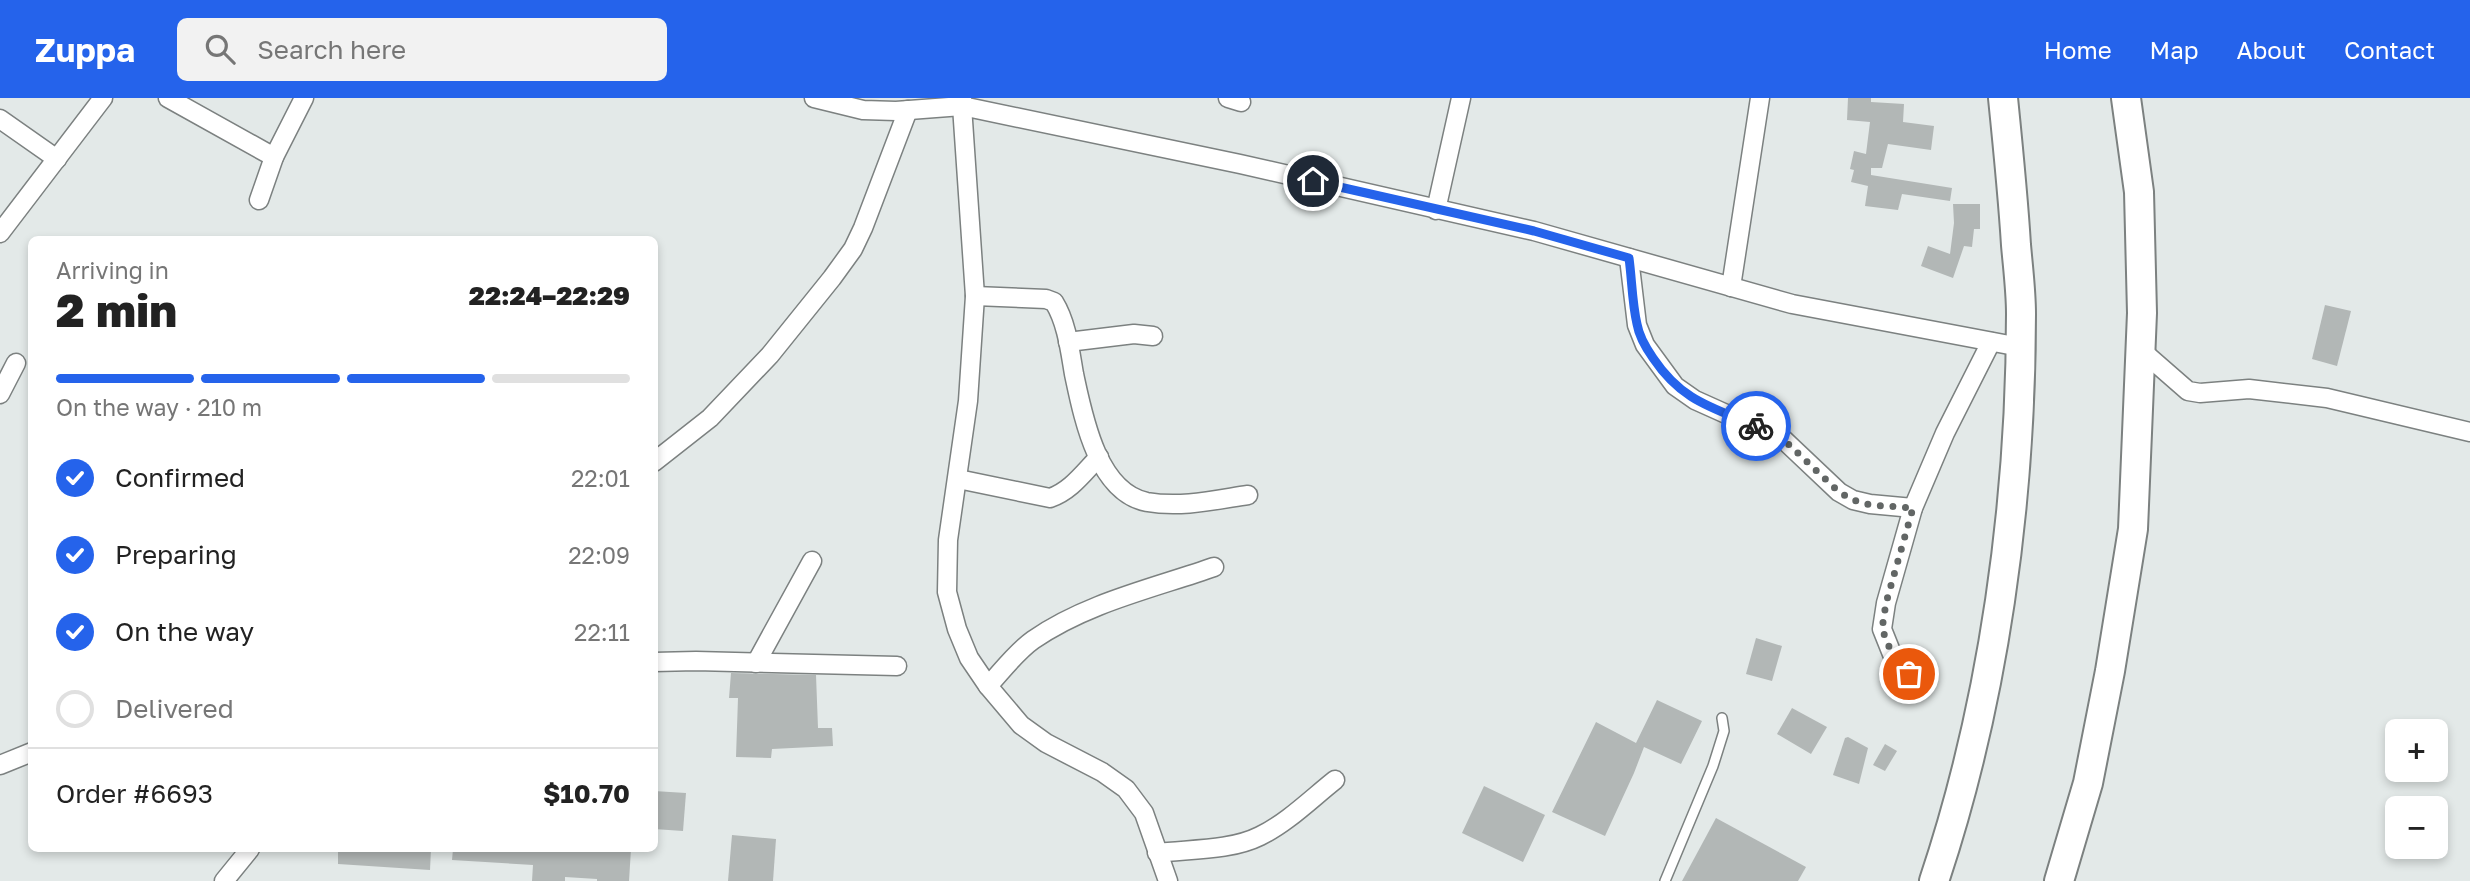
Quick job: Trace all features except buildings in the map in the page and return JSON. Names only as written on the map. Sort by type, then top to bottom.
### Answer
[{"type":"highway","points":[[1934,881],[1965,775],[1996,635],[2017,444],[2020,299],[2003,98]]},
{"type":"highway","points":[[2059,881],[2088,783],[2110,671],[2133,528],[2141,350],[2139,192],[2126,98]]},
{"type":"street","points":[[0,233],[103,98]]},
{"type":"street","points":[[168,98],[274,157]]},
{"type":"street","points":[[259,200],[274,157],[304,98]]},
{"type":"street","points":[[814,98],[863,110],[908,110],[962,102],[1534,231],[1792,304],[2020,347]]},
{"type":"street","points":[[1436,210],[1461,98]]},
{"type":"street","points":[[1731,287],[1760,98]]},
{"type":"street","points":[[962,102],[975,296],[968,401],[948,540],[947,592],[965,648],[988,686],[1021,725],[1046,743],[1102,772],[1126,789],[1143,813],[1168,881]]},
{"type":"street","points":[[658,459],[710,418],[770,355],[853,249],[908,110]]},
{"type":"street","points":[[0,119],[57,159]]},
{"type":"street","points":[[1629,258],[1637,326],[1645,345],[1675,386],[1695,400],[1784,440],[1839,492],[1853,500],[1870,505],[1913,508]]},
{"type":"street","points":[[975,296],[1046,299],[1054,302],[1068,342],[1083,419],[1098,457],[1112,480],[1125,493],[1144,501],[1194,504],[1248,495]]},
{"type":"street","points":[[1068,342],[1134,334],[1153,336]]},
{"type":"street","points":[[1909,674],[1892,654],[1882,629],[1886,603],[1913,508],[1945,433],[1991,342]]},
{"type":"street","points":[[2141,350],[2188,391],[2200,393],[2249,388],[2327,398],[2470,432]]},
{"type":"street","points":[[0,394],[16,363]]},
{"type":"street","points":[[958,479],[1050,498],[1069,488],[1098,457]]},
{"type":"street","points":[[756,663],[812,561]]},
{"type":"street","points":[[988,686],[1030,642],[1061,622],[1214,567]]},
{"type":"street","points":[[658,662],[898,666]]},
{"type":"street","points":[[0,765],[28,754]]},
{"type":"street","points":[[1157,853],[1236,844],[1259,837],[1335,780]]},
{"type":"street","points":[[224,881],[248,852]]},
{"type":"lane","points":[[1665,881],[1713,766],[1724,732],[1722,718]]},
{"type":"way so far","points":[[1756,426],[1784,440],[1800,452],[1839,492],[1853,500],[1870,505],[1913,508],[1886,603],[1882,629],[1892,654],[1909,674]]},
{"type":"route","points":[[1313,181],[1534,231],[1629,258],[1637,326],[1658,365],[1675,386],[1695,400],[1756,426]]}]
